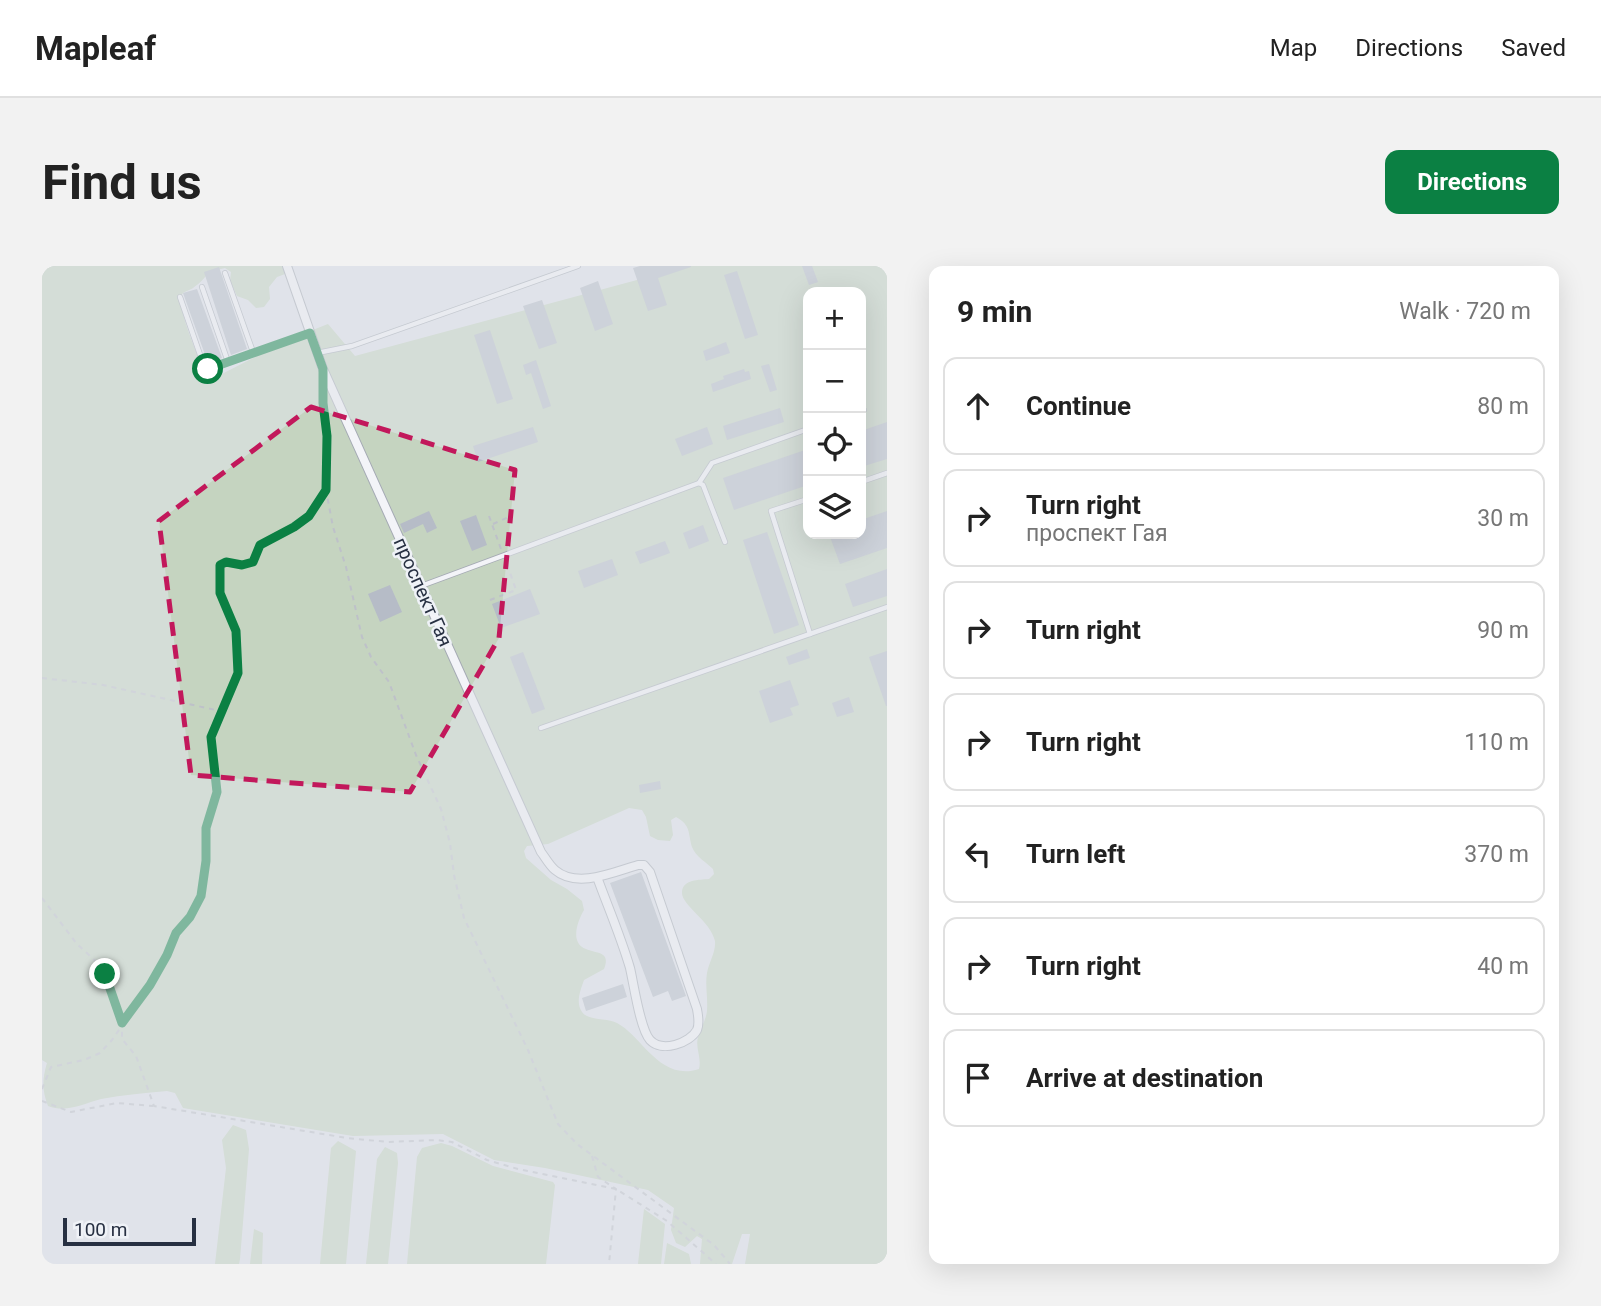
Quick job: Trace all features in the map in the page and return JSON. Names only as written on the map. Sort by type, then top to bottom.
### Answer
[{"type":"street","name":"проспект Гая","points":[[288,266],[323,369],[541,852],[556,871],[578,879],[597,877],[638,865],[644,865],[650,872],[697,1009],[699,1023],[696,1033],[686,1040],[671,1046],[659,1046],[650,1041],[644,1028],[629,966],[597,877]]},
{"type":"lane","points":[[317,353],[352,346],[578,266]]},
{"type":"lane","points":[[225,273],[253,352]]},
{"type":"lane","points":[[202,287],[228,362]]},
{"type":"lane","points":[[180,297],[205,369],[310,333]]},
{"type":"lane","points":[[421,586],[699,483],[712,463],[803,431]]},
{"type":"lane","points":[[866,480],[887,473]]},
{"type":"lane","points":[[699,483],[704,485],[724,542]]},
{"type":"lane","points":[[803,501],[771,511],[810,634]]},
{"type":"lane","points":[[541,728],[887,607]]},
{"type":"path","points":[[323,369],[327,436],[326,490],[333,527],[362,636],[371,657],[389,682],[416,755],[440,809],[450,843],[464,918],[528,1050],[558,1124],[577,1144],[714,1245],[730,1264]]},
{"type":"path","points":[[42,1089],[51,1066],[84,1060],[100,1053],[112,1040],[150,985],[176,933],[190,917],[201,896],[206,861],[206,828],[217,792],[211,737],[238,673],[236,631],[220,593],[220,565],[226,562],[242,565],[253,562],[260,545],[309,516],[326,490]]},
{"type":"path","points":[[492,525],[511,516]]},
{"type":"path","points":[[42,678],[103,685],[222,712]]},
{"type":"path","points":[[42,898],[77,944],[101,966],[122,1023],[122,1039],[136,1056],[154,1106]]},
{"type":"path","points":[[42,1101],[71,1112],[117,1103],[154,1106],[347,1138],[388,1142],[452,1142],[487,1160],[616,1189]]},
{"type":"path","points":[[592,1155],[598,1177],[667,1221],[716,1264]]},
{"type":"path","points":[[610,1264],[616,1189]]},
{"type":"highlighted area","points":[[311,407],[515,470],[499,638],[410,792],[191,775],[159,521]]},
{"type":"green space","points":[[42,266],[284,266],[285,274],[277,277],[269,287],[270,299],[264,307],[256,308],[248,300],[237,296],[230,281],[231,272],[225,268],[209,274],[183,293],[181,299],[185,320],[205,373],[220,375],[290,339],[328,324],[355,356],[689,266],[887,266],[887,1264],[745,1264],[750,1234],[742,1234],[732,1264],[700,1264],[702,1239],[697,1236],[685,1247],[676,1243],[671,1230],[674,1208],[648,1190],[494,1160],[443,1134],[353,1136],[183,1108],[175,1093],[167,1091],[126,1095],[68,1108],[55,1108],[48,1106],[43,1085],[47,1063],[42,1060]],"holes":[[[629,808],[642,810],[650,836],[658,840],[670,841],[673,835],[671,820],[676,817],[681,820],[688,830],[694,851],[713,869],[714,874],[709,879],[688,882],[682,892],[686,902],[708,927],[715,941],[706,978],[706,1015],[697,1041],[699,1069],[673,1069],[653,1056],[617,1023],[589,1017],[582,1012],[579,1000],[584,980],[604,969],[606,959],[602,954],[586,949],[578,942],[576,931],[584,910],[582,901],[551,880],[526,858],[524,851],[527,846],[548,844]]]},
{"type":"green space","points":[[233,1125],[246,1130],[249,1149],[240,1259],[239,1264],[215,1264],[226,1168],[222,1140]]},
{"type":"green space","points":[[338,1141],[356,1151],[346,1264],[320,1264],[331,1148]]},
{"type":"green space","points":[[441,1143],[493,1166],[553,1182],[555,1185],[546,1264],[407,1264],[417,1157],[422,1148]]},
{"type":"green space","points":[[385,1147],[397,1153],[398,1163],[388,1264],[366,1264],[377,1159]]},
{"type":"green space","points":[[644,1209],[665,1224],[661,1264],[638,1264]]},
{"type":"green space","points":[[254,1229],[263,1233],[262,1264],[250,1264]]},
{"type":"green space","points":[[667,1243],[689,1254],[691,1264],[664,1264]]},
{"type":"building","points":[[802,266],[812,266],[818,282],[809,285]]},
{"type":"building","points":[[219,267],[247,349],[231,355],[204,272]]},
{"type":"building","points":[[691,267],[658,278],[667,305],[648,311],[633,268]]},
{"type":"building","points":[[737,271],[758,335],[745,339],[724,275]]},
{"type":"building","points":[[598,281],[613,324],[595,331],[580,288]]},
{"type":"building","points":[[197,289],[222,358],[208,363],[183,293]]},
{"type":"building","points":[[542,300],[557,343],[539,349],[523,306]]},
{"type":"building","points":[[490,330],[513,399],[497,404],[474,335]]},
{"type":"building","points":[[726,342],[730,353],[706,361],[703,351]]},
{"type":"building","points":[[536,360],[551,406],[543,409],[531,373],[526,375],[523,365]]},
{"type":"building","points":[[769,364],[777,390],[770,392],[761,366]]},
{"type":"building","points":[[744,369],[745,372],[749,371],[751,379],[713,392],[711,384],[724,379],[723,376]]},
{"type":"building","points":[[780,408],[784,422],[727,440],[723,426]]},
{"type":"building","points":[[887,422],[887,459],[866,465],[866,429]]},
{"type":"building","points":[[533,427],[538,442],[478,462],[473,446]]},
{"type":"building","points":[[707,427],[713,444],[682,456],[675,439]]},
{"type":"building","points":[[803,451],[803,487],[734,510],[723,478]]},
{"type":"building","points":[[429,511],[437,528],[427,533],[423,524],[404,533],[400,524]]},
{"type":"building","points":[[887,511],[887,548],[840,564],[831,539],[866,539],[866,518]]},
{"type":"building","points":[[476,515],[487,545],[472,551],[460,521]]},
{"type":"building","points":[[703,525],[709,541],[689,549],[683,533]]},
{"type":"building","points":[[767,532],[799,625],[774,634],[743,540]]},
{"type":"building","points":[[665,541],[670,553],[640,564],[635,552]]},
{"type":"building","points":[[612,559],[618,575],[584,588],[578,571]]},
{"type":"building","points":[[887,569],[887,596],[853,607],[845,584]]},
{"type":"building","points":[[390,585],[402,612],[380,622],[368,594]]},
{"type":"building","points":[[530,589],[540,614],[501,628],[492,604]]},
{"type":"building","points":[[807,649],[810,658],[789,665],[786,657]]},
{"type":"building","points":[[887,651],[887,706],[886,706],[869,657]]},
{"type":"building","points":[[523,652],[545,709],[532,714],[510,657]]},
{"type":"building","points":[[790,680],[799,705],[790,708],[793,715],[770,723],[759,691]]},
{"type":"building","points":[[849,697],[854,712],[837,717],[832,703]]},
{"type":"building","points":[[660,781],[661,789],[640,793],[639,785]]},
{"type":"building","points":[[641,872],[686,996],[672,1001],[668,991],[653,997],[610,883]]},
{"type":"building","points":[[623,984],[627,997],[586,1011],[582,998]]},
{"type":"route","points":[[105,974],[122,1023],[150,985],[176,933],[190,917],[201,896],[206,861],[206,828],[217,792],[211,737],[238,673],[236,631],[220,593],[220,565],[226,562],[242,565],[253,562],[260,545],[309,516],[326,490],[327,436],[323,369],[310,333],[208,369]]}]
